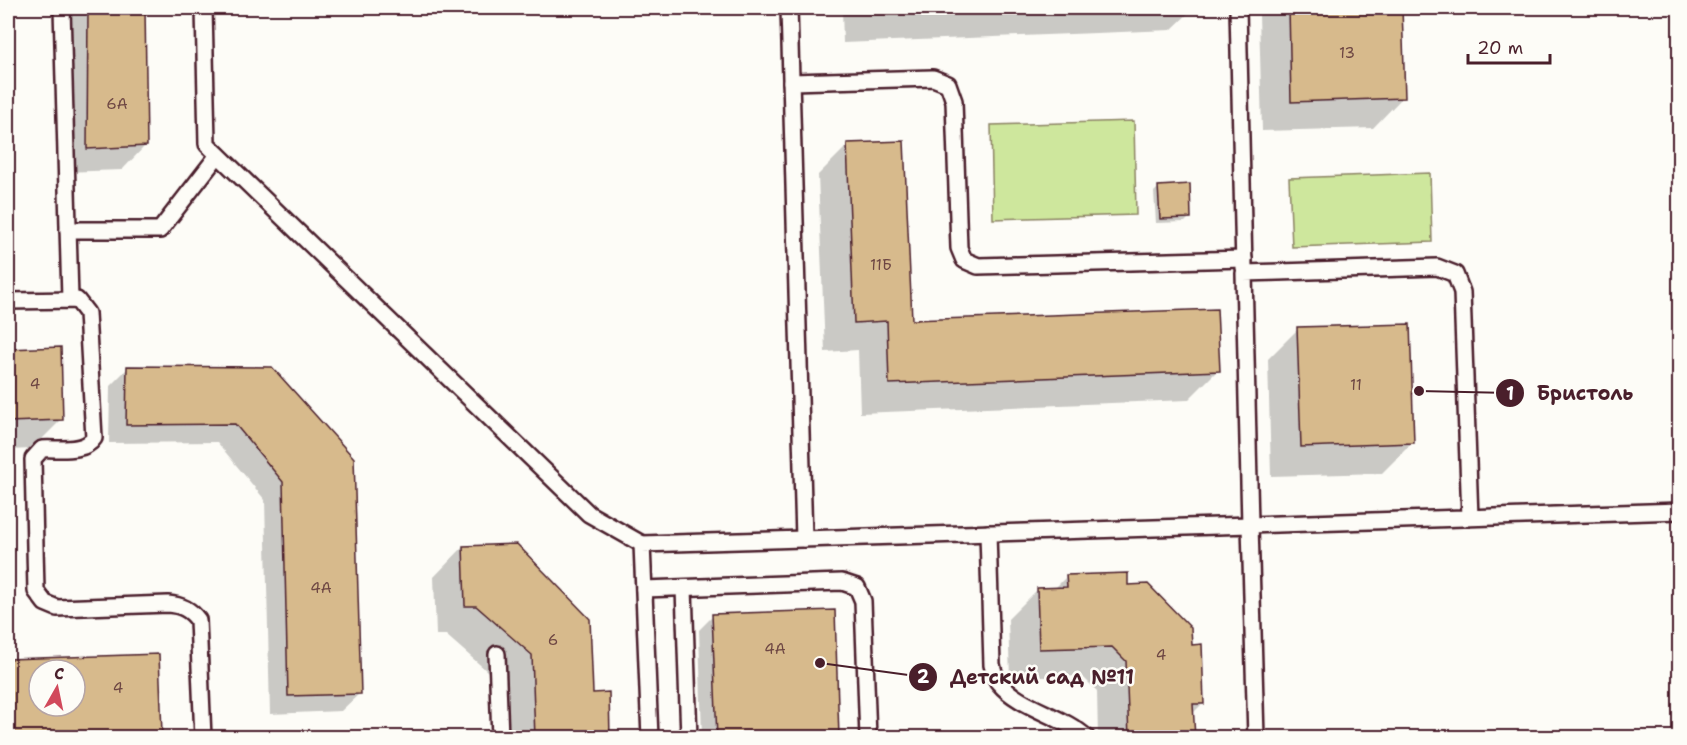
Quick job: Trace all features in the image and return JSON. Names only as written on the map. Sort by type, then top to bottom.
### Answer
[{"type":"lane","points":[[62,8],[70,299]]},
{"type":"lane","points":[[204,8],[207,144],[588,514],[642,544],[1680,511]]},
{"type":"lane","points":[[789,8],[804,539]]},
{"type":"lane","points":[[1238,8],[1256,738]]},
{"type":"lane","points":[[791,82],[933,78],[948,84],[954,100],[958,248],[964,260],[978,266],[1437,267],[1455,274],[1462,292],[1470,518]]},
{"type":"lane","points":[[68,230],[160,230],[218,155]]},
{"type":"lane","points":[[8,301],[70,299],[81,302],[87,313],[94,438],[84,447],[42,449],[33,459],[36,591],[45,603],[57,608],[168,604],[189,610],[198,620],[203,738]]},
{"type":"lane","points":[[988,533],[992,665],[997,682],[1013,694],[1077,729],[1087,738]]},
{"type":"lane","points":[[642,544],[650,738]]},
{"type":"lane","points":[[644,589],[842,582],[857,587],[863,602],[868,738]]},
{"type":"lane","points":[[684,588],[689,738]]},
{"type":"lane","points":[[497,654],[500,738]]},
{"type":"green space","points":[[1134,121],[1136,215],[993,219],[991,125]]},
{"type":"green space","points":[[1430,173],[1432,242],[1292,247],[1289,178]]},
{"type":"building","points":[[88,8],[145,8],[147,146],[87,149]]},
{"type":"building","points":[[872,8],[1041,8],[872,14]]},
{"type":"building","points":[[1289,8],[1402,8],[1405,98],[1291,102]]},
{"type":"building","points":[[904,141],[912,320],[1217,309],[1220,371],[889,384],[887,321],[854,323],[847,143]]},
{"type":"building","points":[[1190,184],[1191,218],[1160,219],[1158,186]]},
{"type":"building","points":[[1410,324],[1414,443],[1301,447],[1297,327]]},
{"type":"building","points":[[61,347],[63,420],[8,422],[8,349]]},
{"type":"building","points":[[127,366],[272,367],[354,458],[361,694],[288,696],[283,482],[235,424],[126,425]]},
{"type":"building","points":[[517,544],[590,619],[593,693],[609,692],[610,738],[535,738],[532,655],[476,606],[465,606],[463,546]]},
{"type":"building","points":[[1128,573],[1128,585],[1148,584],[1191,628],[1192,645],[1202,644],[1204,704],[1193,704],[1195,738],[1129,738],[1126,661],[1112,647],[1039,649],[1037,588],[1067,587],[1066,575]]},
{"type":"building","points":[[835,610],[839,738],[717,738],[712,614]]},
{"type":"building","points":[[159,654],[162,734],[8,738],[8,659],[27,658],[27,718],[87,718],[87,658],[38,658]]},
{"type":"place","name":"Бристоль","points":[[1419,391]]},
{"type":"place","name":"Детский сад №11","points":[[820,663]]}]
